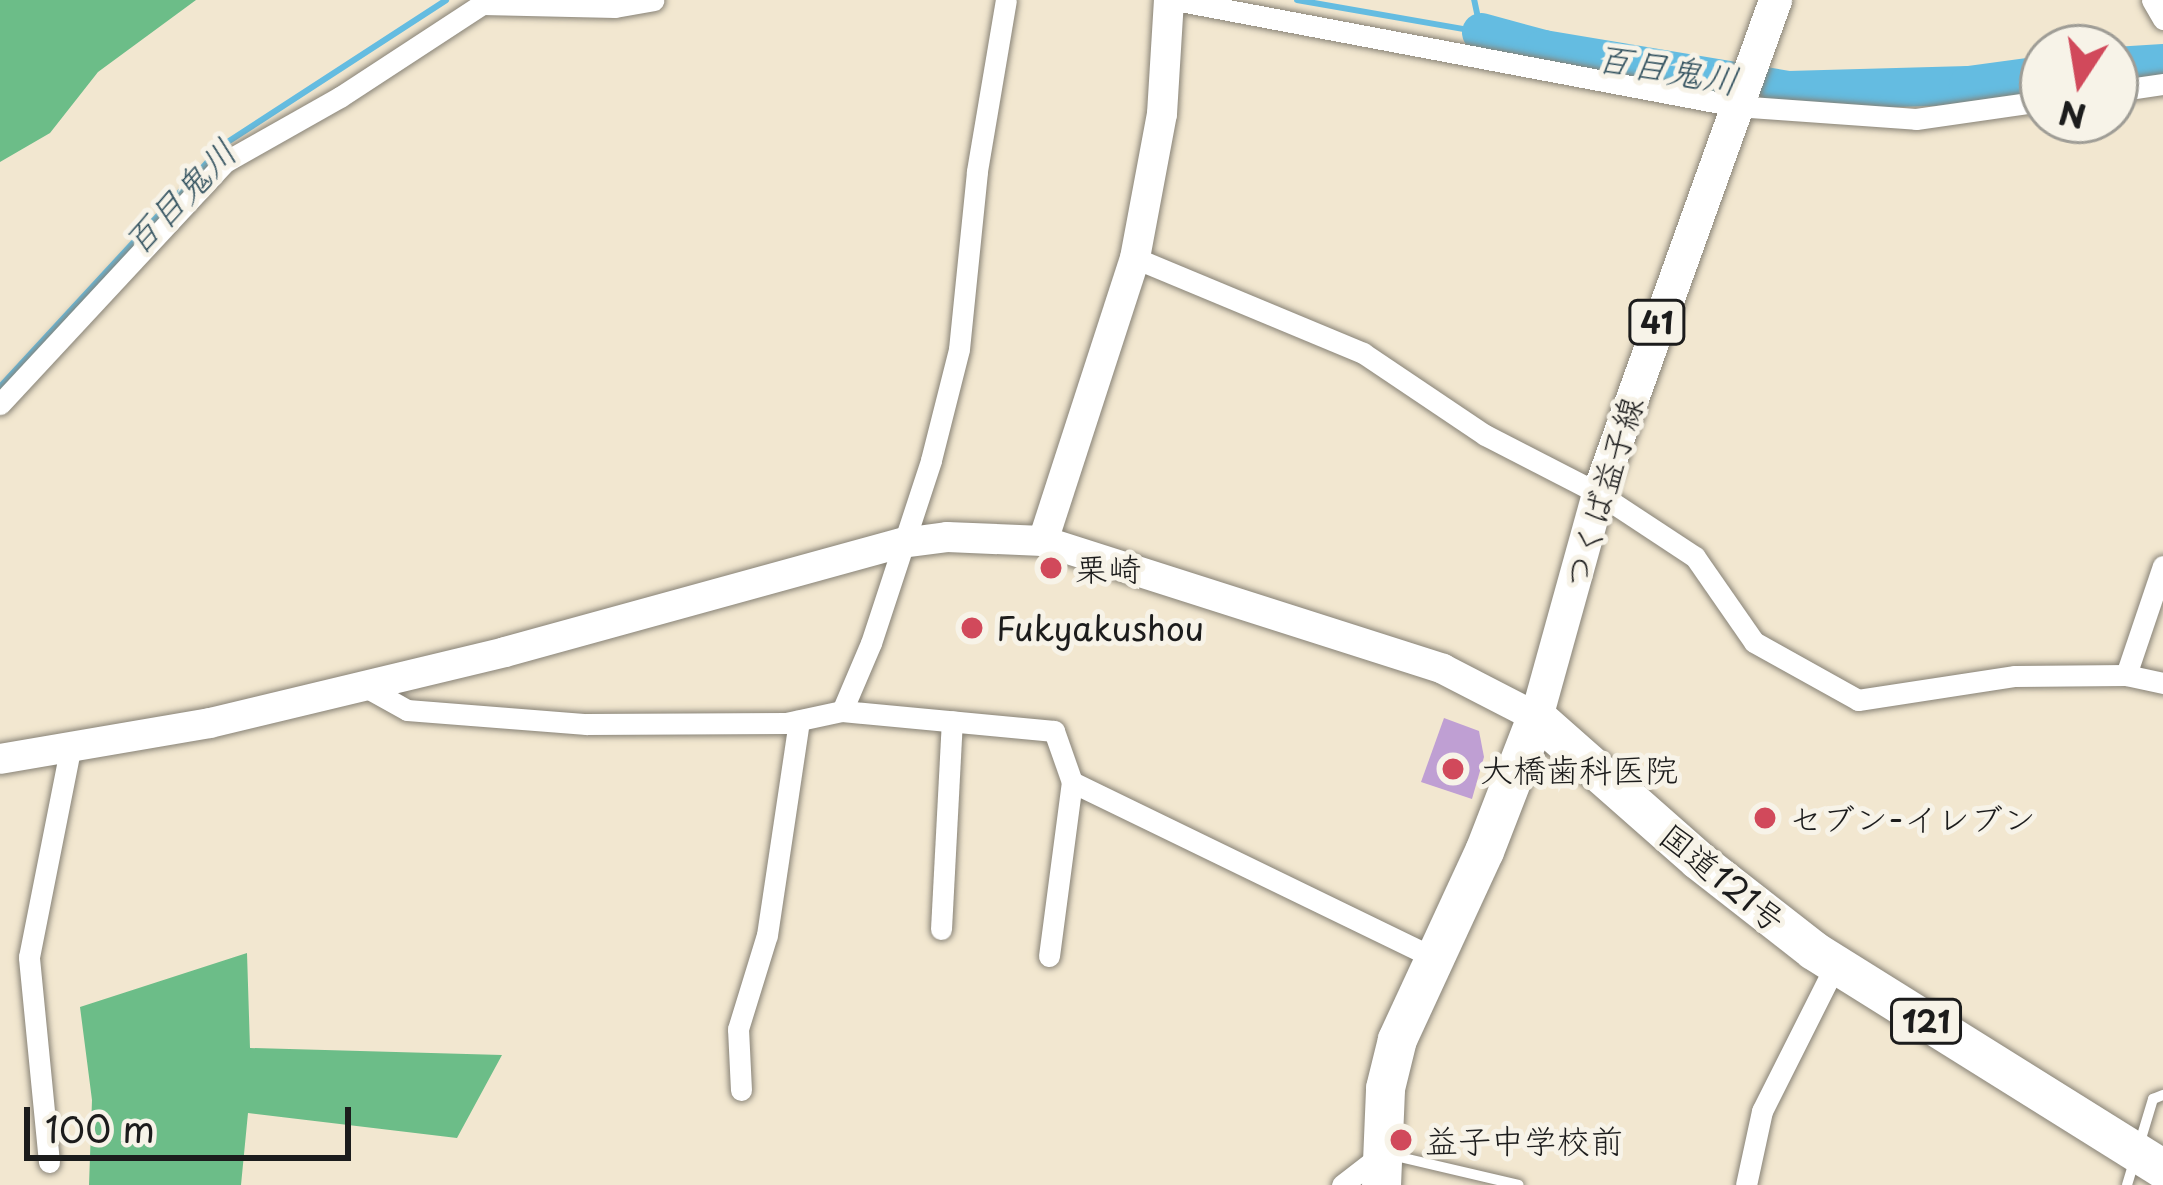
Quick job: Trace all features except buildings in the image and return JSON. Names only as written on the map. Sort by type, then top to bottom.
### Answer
[{"type":"highway","points":[[1381,1170],[1385,1088],[1397,1039],[1436,959],[1535,717]]},
{"type":"highway","name":"国道121号","points":[[1535,717],[1751,904],[2143,1168]]},
{"type":"main road","name":"つくば益子線","points":[[1535,717],[1598,493],[1775,0]]},
{"type":"street","points":[[0,404],[225,162],[340,98],[482,4],[615,7],[653,0]]},
{"type":"street","points":[[842,711],[872,643],[959,349],[977,171],[1006,0]]},
{"type":"street","points":[[1043,541],[1135,258],[1162,114],[1172,0],[1916,118],[2019,104]]},
{"type":"street","points":[[1135,258],[1363,352],[1485,435],[1598,493],[1695,556],[1754,642],[1858,700],[2015,676],[2126,675],[2163,682]]},
{"type":"street","points":[[0,759],[70,749],[364,686],[902,543],[964,537],[1043,541],[1443,669],[1535,717]]},
{"type":"street","points":[[2126,675],[2163,566]]},
{"type":"street","points":[[364,686],[407,710],[586,724],[799,720],[842,711],[1054,731],[1072,782],[1049,956]]},
{"type":"street","points":[[741,1090],[738,1029],[767,935],[799,720]]},
{"type":"street","points":[[941,929],[952,721]]},
{"type":"street","points":[[50,1162],[29,957],[70,749]]},
{"type":"street","points":[[1072,782],[1436,959]]},
{"type":"street","points":[[1746,1185],[1762,1111],[1836,964]]},
{"type":"street","points":[[1342,1185],[1381,1170]]},
{"type":"lane","points":[[2143,1168],[2153,1099],[2163,1095]]},
{"type":"lane","points":[[1381,1170],[1405,1156],[1519,1185]]},
{"type":"green space","points":[[0,0],[196,0],[98,72],[50,133],[0,162]]},
{"type":"green space","points":[[247,953],[250,1048],[502,1055],[457,1138],[248,1113],[241,1185],[89,1185],[92,1100],[80,1007]]},
{"type":"waterway","name":"百目鬼川","points":[[0,387],[223,145],[446,0]]},
{"type":"waterway","name":"百目鬼川","points":[[1297,0],[1481,32],[1474,0]]},
{"type":"waterway","name":"百目鬼川","points":[[1481,32],[1543,49],[1788,90],[1968,85],[2019,78]]},
{"type":"waterway","name":"百目鬼川","points":[[2139,64],[2163,63]]},
{"type":"place","name":"栗崎","points":[[1051,568]]},
{"type":"place","name":"Fukyakushou","points":[[972,628]]},
{"type":"place","name":"大橋歯科医院","points":[[1453,769]]},
{"type":"place","name":"セブン-イレブン","points":[[1765,818]]},
{"type":"place","name":"益子中学校前","points":[[1401,1140]]}]
